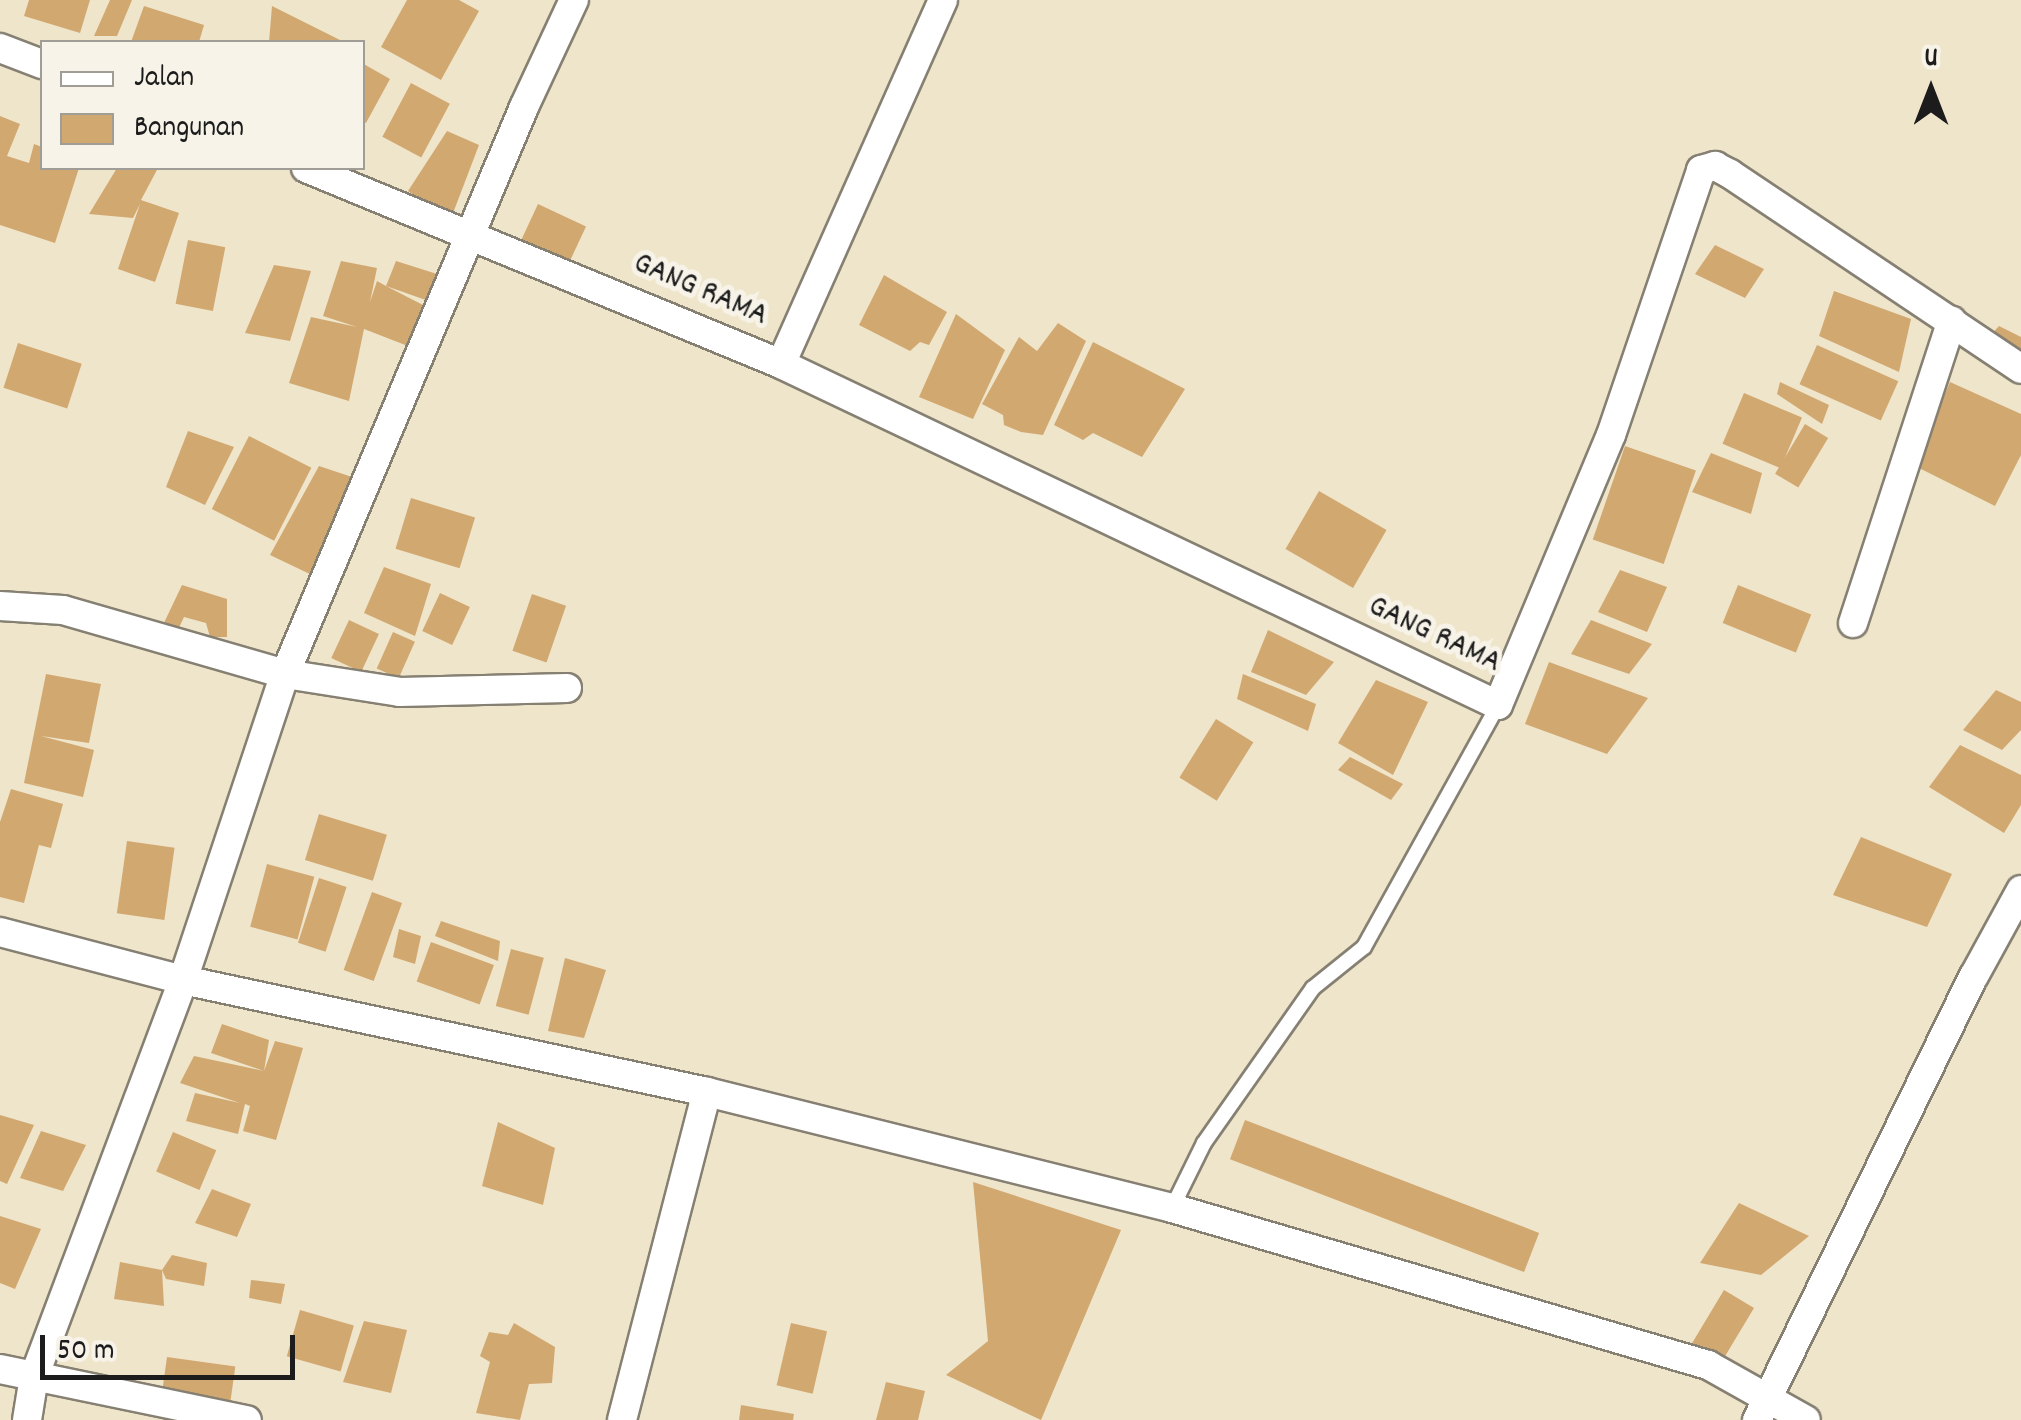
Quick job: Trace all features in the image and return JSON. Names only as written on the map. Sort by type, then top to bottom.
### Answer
[{"type":"street","points":[[26,1420],[34,1377],[183,980],[285,674],[574,0]]},
{"type":"street","points":[[781,364],[943,0]]},
{"type":"street","points":[[0,48],[40,63]]},
{"type":"street","name":"GANG RAMA","points":[[311,170],[472,232],[781,364],[1498,705],[1611,435],[1701,170],[1715,166],[1730,174],[2021,369]]},
{"type":"street","points":[[1853,622],[1952,322]]},
{"type":"street","points":[[0,606],[63,610],[285,674],[400,692],[567,688]]},
{"type":"street","points":[[1763,1408],[1974,976],[2021,890]]},
{"type":"street","points":[[0,932],[183,980],[707,1092],[1172,1208],[1708,1365],[1763,1408],[1806,1420]]},
{"type":"street","points":[[622,1420],[707,1092]]},
{"type":"street","points":[[0,1369],[248,1420]]},
{"type":"lane","points":[[1172,1208],[1204,1143],[1313,988],[1364,947],[1498,705]]},
{"type":"building","points":[[29,0],[90,0],[80,33],[24,16]]},
{"type":"building","points":[[110,0],[132,0],[117,36],[94,36]]},
{"type":"building","points":[[407,0],[459,0],[479,11],[441,80],[381,47]]},
{"type":"building","points":[[144,6],[204,25],[200,40],[132,40]]},
{"type":"building","points":[[272,6],[340,40],[269,40]]},
{"type":"building","points":[[365,65],[390,79],[365,122]]},
{"type":"building","points":[[411,83],[450,104],[421,158],[382,137]]},
{"type":"building","points":[[0,116],[20,124],[7,156],[29,163],[34,144],[40,146],[40,170],[78,170],[55,243],[0,225]]},
{"type":"building","points":[[447,131],[479,145],[450,221],[408,191]]},
{"type":"building","points":[[116,170],[157,170],[141,200],[179,213],[155,282],[118,269],[140,204],[133,218],[89,214]]},
{"type":"building","points":[[538,204],[586,226],[569,264],[521,241]]},
{"type":"building","points":[[188,240],[225,247],[213,311],[176,304]]},
{"type":"building","points":[[1715,245],[1764,269],[1745,298],[1695,274]]},
{"type":"building","points":[[341,261],[377,268],[370,302],[377,281],[425,306],[413,348],[364,329],[349,401],[289,383],[311,317],[357,327],[323,316]]},
{"type":"building","points":[[396,261],[437,274],[437,304],[386,286]]},
{"type":"building","points":[[274,265],[311,271],[290,341],[245,333]]},
{"type":"building","points":[[884,275],[947,312],[929,345],[920,342],[910,351],[859,325]]},
{"type":"building","points":[[1834,291],[1911,319],[1899,372],[1819,336]]},
{"type":"building","points":[[956,314],[1005,350],[973,419],[919,397]]},
{"type":"building","points":[[1058,323],[1086,341],[1043,435],[1004,425],[1003,415],[982,404],[1019,337],[1037,351]]},
{"type":"building","points":[[1999,326],[2021,337],[2021,360],[1989,337]]},
{"type":"building","points":[[1093,342],[1185,389],[1142,457],[1093,433],[1083,440],[1054,425]]},
{"type":"building","points":[[18,343],[82,364],[67,408],[3,388]]},
{"type":"building","points":[[1817,345],[1898,381],[1881,420],[1800,384]]},
{"type":"building","points":[[1780,382],[1829,405],[1822,424],[1777,394]]},
{"type":"building","points":[[1950,382],[2021,414],[2021,455],[1995,506],[1915,466]]},
{"type":"building","points":[[1744,393],[1802,418],[1781,468],[1723,444]]},
{"type":"building","points":[[1805,424],[1828,438],[1798,488],[1775,474]]},
{"type":"building","points":[[188,431],[234,447],[205,505],[166,487]]},
{"type":"building","points":[[249,436],[311,468],[274,541],[212,509]]},
{"type":"building","points":[[1625,446],[1696,470],[1664,564],[1593,540]]},
{"type":"building","points":[[1711,453],[1762,473],[1751,514],[1692,492]]},
{"type":"building","points":[[319,466],[352,477],[314,576],[270,555]]},
{"type":"building","points":[[1319,491],[1387,530],[1353,588],[1286,549]]},
{"type":"building","points":[[411,498],[475,518],[460,568],[396,549]]},
{"type":"building","points":[[384,567],[431,584],[415,636],[364,613]]},
{"type":"building","points":[[1620,570],[1667,587],[1647,632],[1598,612]]},
{"type":"building","points":[[182,585],[227,599],[227,637],[210,637],[206,623],[184,617],[175,636],[162,627]]},
{"type":"building","points":[[1738,585],[1811,615],[1796,653],[1723,623]]},
{"type":"building","points":[[440,593],[470,607],[452,645],[422,631]]},
{"type":"building","points":[[532,594],[566,606],[547,662],[512,651]]},
{"type":"building","points":[[349,620],[379,634],[361,672],[331,658]]},
{"type":"building","points":[[1591,620],[1652,644],[1629,674],[1571,654]]},
{"type":"building","points":[[1268,630],[1334,662],[1306,695],[1251,672]]},
{"type":"building","points":[[393,632],[415,642],[399,678],[377,669]]},
{"type":"building","points":[[1549,662],[1648,698],[1607,754],[1525,724]]},
{"type":"building","points":[[46,674],[101,684],[89,743],[41,736],[94,750],[83,797],[24,783]]},
{"type":"building","points":[[1243,674],[1316,704],[1308,731],[1237,699]]},
{"type":"building","points":[[1376,680],[1428,702],[1393,775],[1338,743]]},
{"type":"building","points":[[1996,690],[2021,702],[2021,730],[2002,750],[1963,730]]},
{"type":"building","points":[[1216,719],[1253,742],[1217,801],[1179,778]]},
{"type":"building","points":[[1960,745],[2021,775],[2021,805],[2004,833],[1929,787]]},
{"type":"building","points":[[1350,757],[1403,784],[1391,800],[1338,770]]},
{"type":"building","points":[[11,789],[63,804],[51,848],[39,845],[24,903],[0,897],[0,822]]},
{"type":"building","points":[[319,814],[387,835],[373,881],[305,860]]},
{"type":"building","points":[[1861,837],[1952,874],[1927,927],[1833,895]]},
{"type":"building","points":[[127,841],[175,848],[164,920],[117,913]]},
{"type":"building","points":[[267,864],[314,877],[298,939],[250,927]]},
{"type":"building","points":[[319,878],[347,887],[326,952],[298,943]]},
{"type":"building","points":[[372,892],[402,903],[374,981],[344,970]]},
{"type":"building","points":[[441,921],[500,941],[498,961],[435,936]]},
{"type":"building","points":[[399,929],[421,936],[415,964],[393,957]]},
{"type":"building","points":[[431,942],[494,965],[480,1004],[417,981]]},
{"type":"building","points":[[511,949],[544,958],[529,1015],[496,1006]]},
{"type":"building","points":[[565,958],[606,970],[584,1038],[548,1031]]},
{"type":"building","points":[[222,1024],[269,1040],[264,1071],[211,1053]]},
{"type":"building","points":[[275,1041],[303,1048],[276,1140],[243,1131],[250,1106],[245,1104],[238,1134],[186,1121],[195,1093],[240,1103],[180,1083],[194,1056],[264,1071]]},
{"type":"building","points":[[0,1115],[34,1125],[7,1184],[0,1181]]},
{"type":"building","points":[[1245,1120],[1539,1233],[1524,1272],[1230,1159]]},
{"type":"building","points":[[498,1122],[555,1148],[543,1205],[482,1186]]},
{"type":"building","points":[[41,1131],[86,1145],[63,1191],[20,1178]]},
{"type":"building","points":[[173,1132],[216,1150],[199,1190],[156,1172]]},
{"type":"building","points":[[973,1182],[1121,1230],[1041,1420],[946,1375],[988,1341]]},
{"type":"building","points":[[212,1189],[251,1204],[237,1237],[195,1223]]},
{"type":"building","points":[[1739,1203],[1809,1236],[1761,1275],[1700,1263]]},
{"type":"building","points":[[0,1216],[41,1229],[15,1289],[0,1283]]},
{"type":"building","points":[[172,1255],[207,1263],[204,1286],[166,1279],[162,1270]]},
{"type":"building","points":[[120,1262],[162,1270],[164,1306],[114,1299]]},
{"type":"building","points":[[251,1280],[285,1284],[281,1304],[249,1298]]},
{"type":"building","points":[[1724,1290],[1754,1308],[1722,1362],[1692,1344]]},
{"type":"building","points":[[300,1310],[354,1325],[341,1372],[287,1356]]},
{"type":"building","points":[[364,1321],[407,1330],[391,1393],[343,1382]]},
{"type":"building","points":[[514,1323],[555,1347],[552,1383],[529,1384],[520,1420],[476,1413],[490,1362],[480,1356],[489,1332],[508,1335]]},
{"type":"building","points":[[791,1323],[827,1331],[813,1394],[777,1385]]},
{"type":"building","points":[[167,1357],[235,1367],[230,1404],[162,1395]]},
{"type":"building","points":[[886,1382],[925,1391],[918,1420],[876,1420]]},
{"type":"building","points":[[741,1405],[794,1414],[793,1420],[739,1420]]}]
